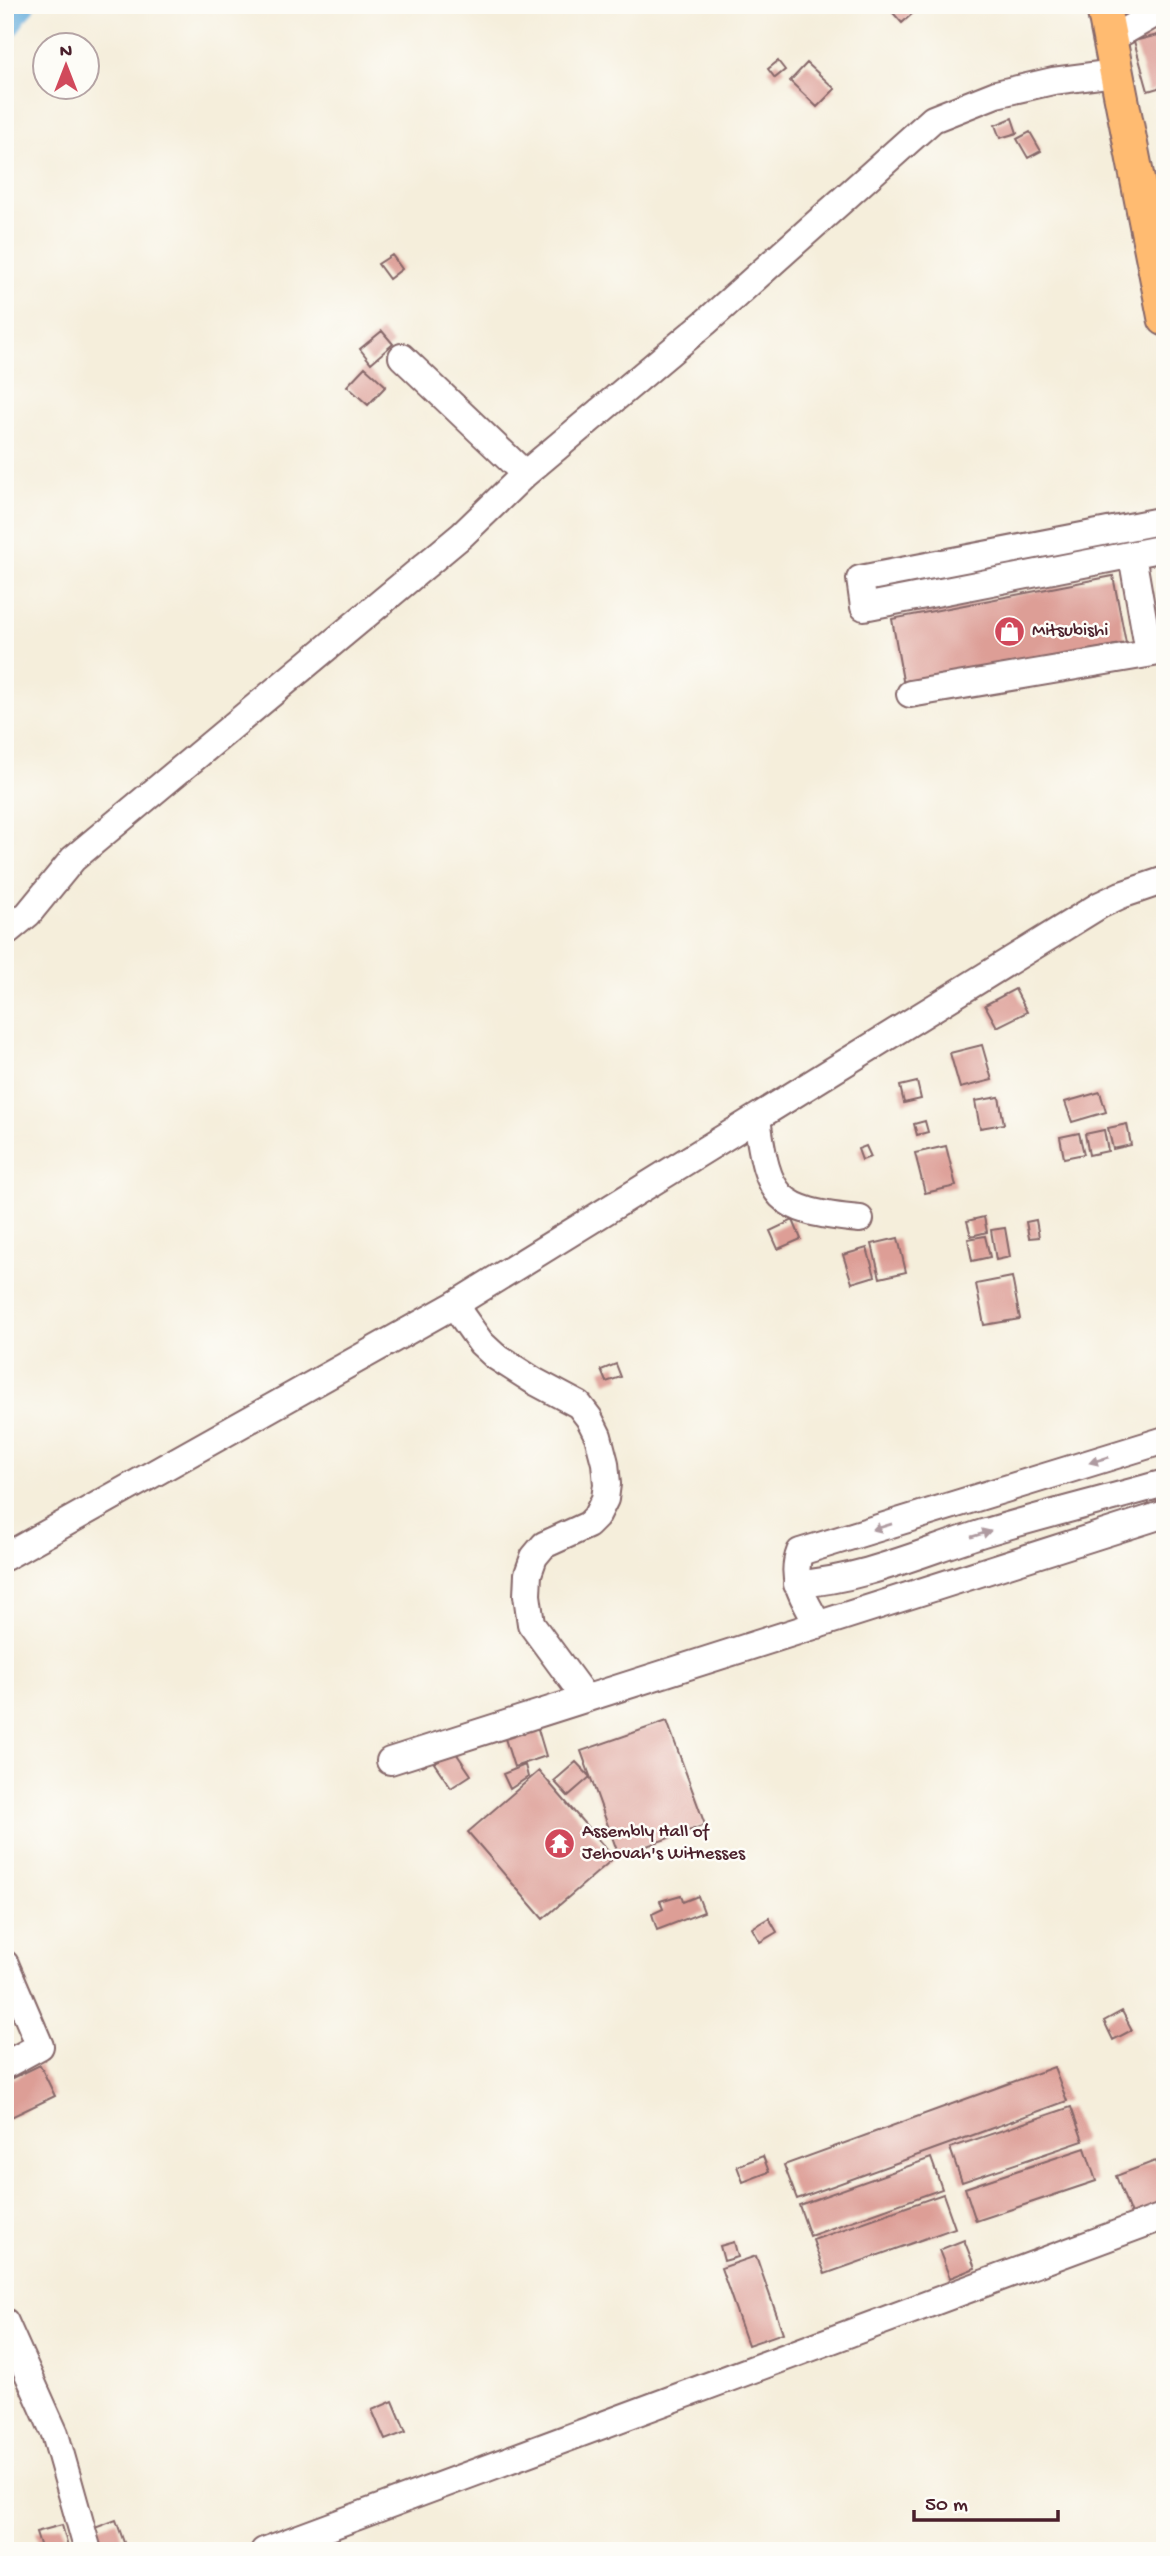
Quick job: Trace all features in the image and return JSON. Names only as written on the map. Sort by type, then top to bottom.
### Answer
[{"type":"main road","points":[[1102,5],[1165,319]]},
{"type":"street","points":[[1109,40],[1165,8]]},
{"type":"street","points":[[5,933],[27,914],[73,859],[462,535],[525,474],[706,322],[933,119],[996,94],[1053,81],[1115,73]]},
{"type":"street","points":[[402,356],[525,474]]},
{"type":"street","points":[[1165,520],[860,579],[864,607],[1165,548]]},
{"type":"street","points":[[910,694],[1157,652],[1115,530]]},
{"type":"street","points":[[988,554],[993,582]]},
{"type":"street","points":[[5,1557],[454,1306],[1100,905],[1165,880]]},
{"type":"street","points":[[757,1118],[767,1176],[775,1192],[808,1211],[860,1219]]},
{"type":"street","points":[[454,1306],[481,1343],[495,1356],[579,1405],[598,1436],[605,1463],[605,1499],[596,1517],[588,1525],[544,1545],[534,1557],[528,1574],[527,1595],[531,1624],[586,1699]]},
{"type":"street","points":[[818,1625],[797,1584],[794,1566],[800,1552],[1165,1440]]},
{"type":"street","points":[[797,1584],[816,1583],[900,1561],[984,1533],[1165,1483]]},
{"type":"street","points":[[390,1761],[1165,1514]]},
{"type":"street","points":[[5,1964],[40,2046],[5,2065]]},
{"type":"street","points":[[264,2551],[1165,2216]]},
{"type":"street","points":[[5,2322],[55,2434],[88,2551]]},
{"type":"building","points":[[886,5],[904,5],[912,14],[902,23]]},
{"type":"building","points":[[1158,35],[1165,59],[1165,86],[1148,91],[1134,41]]},
{"type":"building","points":[[778,61],[785,70],[775,78],[768,69]]},
{"type":"building","points":[[807,63],[835,89],[817,107],[790,81]]},
{"type":"building","points":[[1012,118],[1017,133],[1000,138],[995,125]]},
{"type":"building","points":[[1030,132],[1041,151],[1028,158],[1017,139]]},
{"type":"building","points":[[392,255],[402,269],[389,279],[378,264]]},
{"type":"building","points":[[382,331],[393,344],[371,363],[360,349]]},
{"type":"building","points":[[365,367],[386,386],[368,405],[347,386]]},
{"type":"building","name":"Mitsubishi","points":[[1113,576],[1126,643],[904,686],[892,619]]},
{"type":"building","points":[[1015,989],[1027,1012],[997,1027],[985,1005]]},
{"type":"building","points":[[982,1045],[992,1080],[960,1088],[950,1053]]},
{"type":"building","points":[[917,1082],[921,1099],[904,1103],[900,1086]]},
{"type":"building","points":[[1100,1092],[1106,1112],[1072,1122],[1065,1102]]},
{"type":"building","points":[[999,1097],[1004,1124],[980,1128],[975,1101]]},
{"type":"building","points":[[925,1121],[928,1132],[917,1135],[914,1124]]},
{"type":"building","points":[[1127,1124],[1131,1145],[1113,1149],[1108,1128]]},
{"type":"building","points":[[1104,1130],[1108,1151],[1089,1155],[1085,1134]]},
{"type":"building","points":[[1079,1133],[1084,1154],[1064,1158],[1060,1137]]},
{"type":"building","points":[[866,1146],[871,1157],[862,1160],[858,1149]]},
{"type":"building","points":[[946,1146],[956,1186],[925,1193],[915,1153]]},
{"type":"building","points":[[984,1217],[987,1232],[971,1236],[967,1221]]},
{"type":"building","points":[[793,1220],[801,1239],[778,1249],[770,1231]]},
{"type":"building","points":[[1036,1220],[1039,1237],[1029,1238],[1026,1222]]},
{"type":"building","points":[[1005,1228],[1010,1257],[996,1260],[991,1230]]},
{"type":"building","points":[[985,1236],[990,1257],[972,1261],[968,1239]]},
{"type":"building","points":[[898,1238],[906,1272],[880,1278],[872,1244]]},
{"type":"building","points":[[867,1248],[875,1276],[852,1283],[843,1255]]},
{"type":"building","points":[[1012,1277],[1020,1319],[984,1325],[976,1284]]},
{"type":"building","points":[[616,1364],[621,1377],[606,1382],[601,1370]]},
{"type":"building","points":[[535,1719],[546,1756],[514,1767],[502,1729]]},
{"type":"building","points":[[667,1721],[705,1825],[619,1856],[581,1751]]},
{"type":"building","points":[[454,1750],[471,1775],[451,1788],[434,1763]]},
{"type":"building","points":[[576,1762],[590,1777],[568,1796],[554,1781]]},
{"type":"building","points":[[525,1765],[528,1777],[510,1789],[503,1774]]},
{"type":"building","points":[[539,1771],[614,1858],[543,1919],[468,1832]]},
{"type":"building","points":[[681,1895],[683,1902],[698,1896],[704,1912],[657,1930],[652,1914],[663,1909],[660,1901]]},
{"type":"building","points":[[769,1918],[777,1932],[760,1942],[752,1928]]},
{"type":"building","points":[[1122,2011],[1132,2030],[1113,2040],[1104,2021]]},
{"type":"building","points":[[40,2065],[55,2096],[5,2120],[5,2082]]},
{"type":"building","points":[[1054,2067],[1067,2101],[797,2199],[784,2165]]},
{"type":"building","points":[[1071,2107],[1083,2141],[962,2182],[950,2148]]},
{"type":"building","points":[[1085,2148],[1096,2181],[976,2221],[965,2188]]},
{"type":"building","points":[[763,2156],[769,2172],[743,2182],[737,2166]]},
{"type":"building","points":[[931,2158],[942,2189],[810,2236],[799,2205]]},
{"type":"building","points":[[1155,2161],[1165,2187],[1165,2205],[1132,2217],[1116,2176]]},
{"type":"building","points":[[943,2194],[955,2228],[825,2274],[813,2240]]},
{"type":"building","points":[[964,2240],[975,2268],[950,2278],[939,2250]]},
{"type":"building","points":[[734,2242],[738,2257],[724,2261],[720,2246]]},
{"type":"building","points":[[756,2256],[783,2333],[748,2345],[721,2268]]},
{"type":"building","points":[[393,2401],[406,2432],[385,2440],[372,2410]]},
{"type":"building","points":[[116,2520],[127,2551],[100,2551],[92,2529]]},
{"type":"building","points":[[62,2525],[69,2551],[42,2551],[36,2532]]},
{"type":"waterway","points":[[5,21],[17,5]]},
{"type":"place","name":"Mitsubishi","points":[[1009,631]]},
{"type":"place","name":"Assembly Hall of Jehovah's Witnesses","points":[[559,1843]]}]
